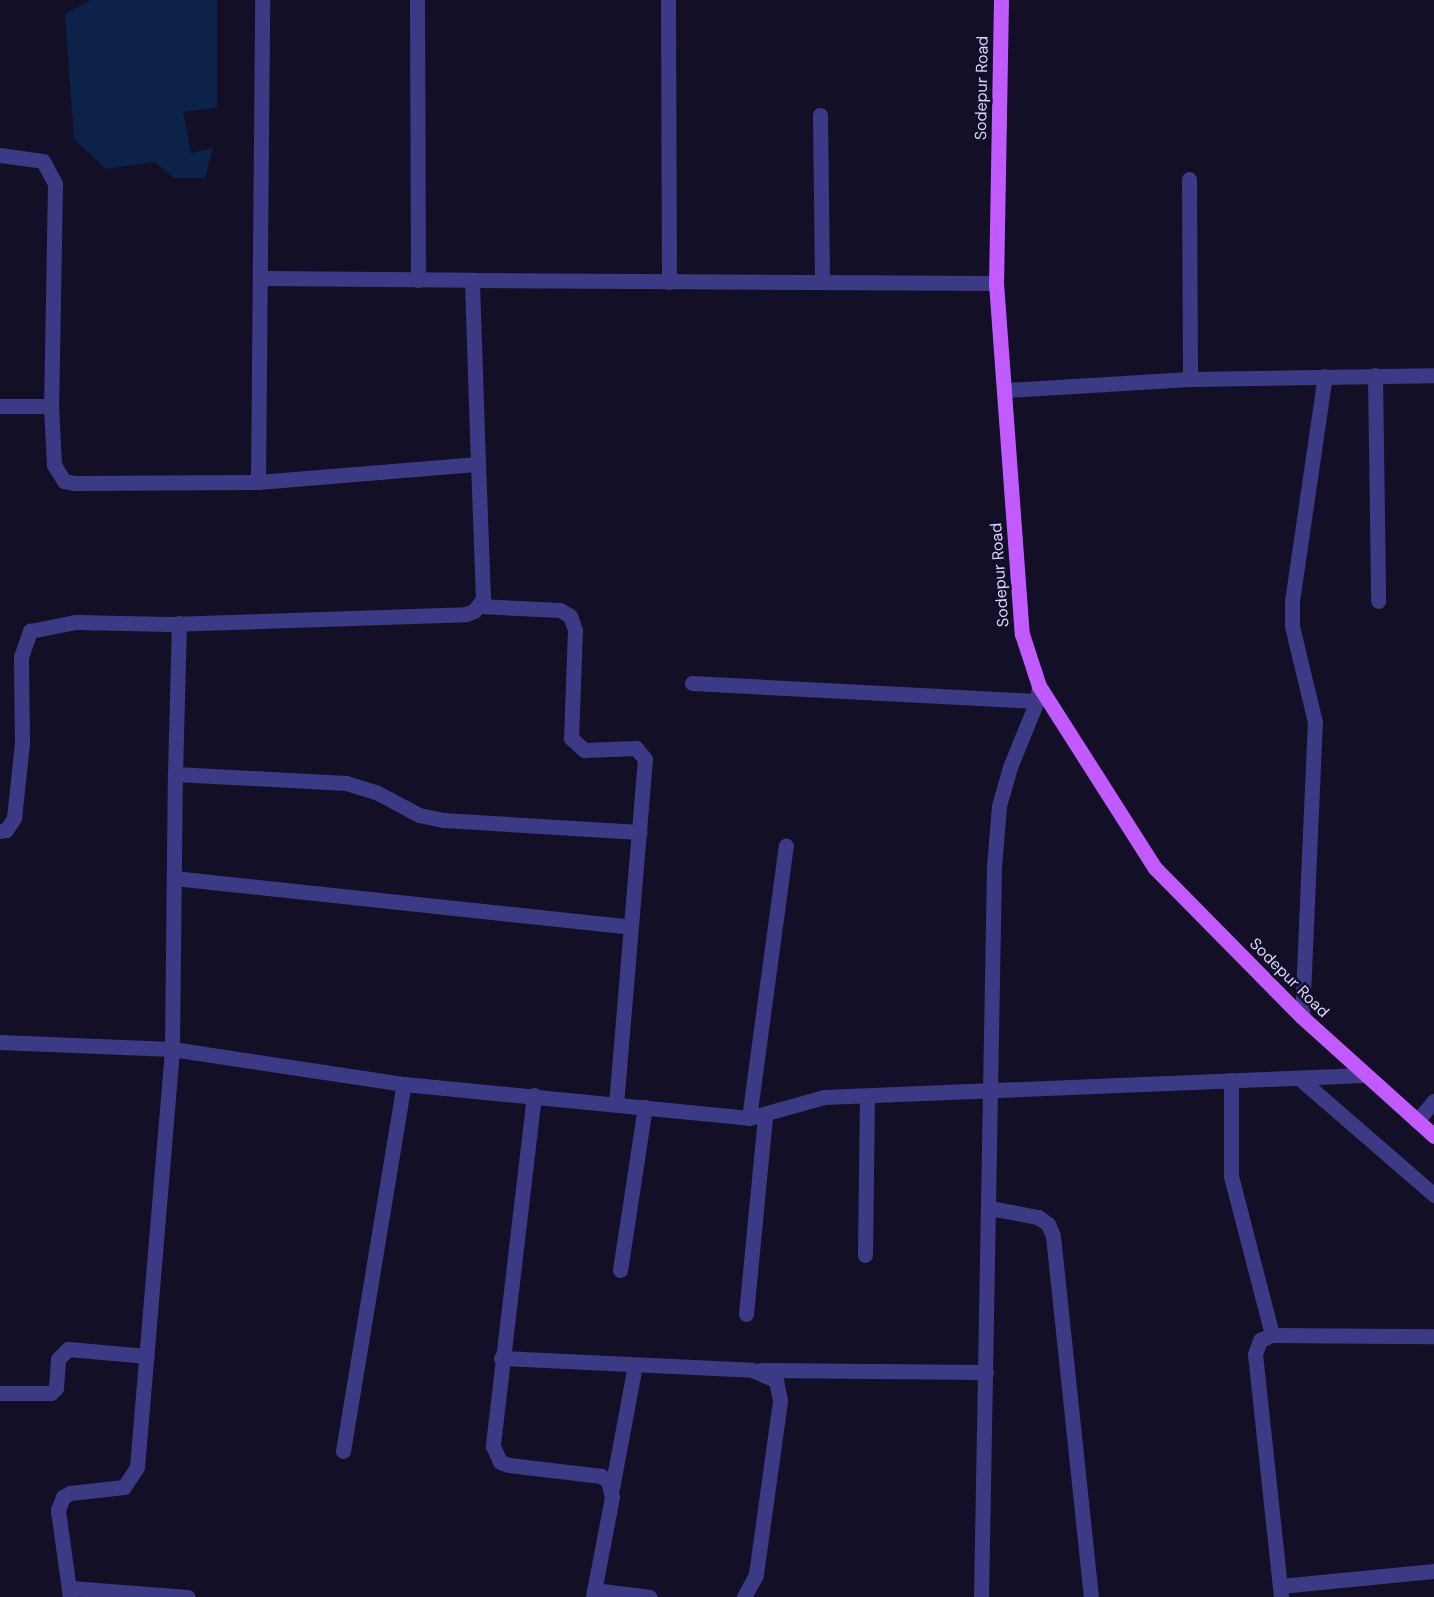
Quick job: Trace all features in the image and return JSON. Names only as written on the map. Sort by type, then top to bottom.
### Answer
[{"type":"main road","name":"Sodepur Road","points":[[1001,0],[996,283],[1006,390],[1022,634],[1038,693],[1155,868],[1302,1017],[1434,1136]]},
{"type":"street","points":[[258,482],[262,278],[262,0]]},
{"type":"street","points":[[417,0],[418,280]]},
{"type":"street","points":[[668,0],[669,282]]},
{"type":"street","points":[[820,115],[822,282]]},
{"type":"street","points":[[0,155],[43,161],[56,184],[51,406],[54,465],[64,481],[258,482],[478,464]]},
{"type":"street","points":[[1189,179],[1190,379]]},
{"type":"street","points":[[262,278],[996,283]]},
{"type":"street","points":[[472,280],[483,600],[480,606]]},
{"type":"street","points":[[1375,375],[1378,601]]},
{"type":"street","points":[[1006,390],[1190,379],[1434,375]]},
{"type":"street","points":[[1302,1017],[1315,722],[1292,626],[1292,601],[1325,376]]},
{"type":"street","points":[[0,406],[51,406]]},
{"type":"street","points":[[0,831],[6,830],[14,818],[22,743],[21,657],[30,631],[76,622],[179,623],[466,614],[480,606],[560,610],[570,616],[575,630],[571,738],[584,750],[636,748],[642,752],[646,767],[615,1103]]},
{"type":"street","points":[[179,623],[172,1049],[147,1356],[134,1476],[123,1487],[70,1493],[59,1504],[70,1592],[188,1597]]},
{"type":"street","points":[[692,683],[1038,693],[1010,767],[999,806],[988,1093],[989,1208],[981,1597]]},
{"type":"street","points":[[175,774],[346,783],[376,792],[419,815],[443,820],[640,832]]},
{"type":"street","points":[[749,1118],[786,845]]},
{"type":"street","points":[[174,878],[630,927]]},
{"type":"street","points":[[0,1042],[172,1049],[404,1084],[534,1095],[749,1118],[765,1116],[808,1099],[1364,1075]]},
{"type":"street","points":[[1299,1078],[1434,1196]]},
{"type":"street","points":[[1232,1080],[1232,1176],[1272,1335]]},
{"type":"street","points":[[344,1451],[404,1084]]},
{"type":"street","points":[[534,1095],[492,1436],[500,1462],[601,1476],[612,1488]]},
{"type":"street","points":[[865,1255],[867,1096]]},
{"type":"street","points":[[1417,1121],[1434,1101]]},
{"type":"street","points":[[620,1270],[645,1107]]},
{"type":"street","points":[[746,1314],[765,1116]]},
{"type":"street","points":[[989,1208],[1038,1217],[1048,1224],[1053,1236],[1091,1597]]},
{"type":"street","points":[[1434,1336],[1272,1335],[1260,1340],[1255,1354],[1281,1592],[1434,1571]]},
{"type":"street","points":[[0,1393],[51,1393],[56,1388],[57,1359],[68,1349],[147,1356]]},
{"type":"street","points":[[501,1358],[752,1370],[986,1372]]},
{"type":"street","points":[[634,1365],[594,1593],[650,1597]]},
{"type":"street","points":[[744,1597],[756,1575],[780,1401],[776,1380],[752,1370]]},
{"type":"water","points":[[91,0],[217,0],[217,108],[183,112],[191,153],[213,148],[205,178],[174,178],[154,162],[106,169],[74,139],[65,14]]}]
